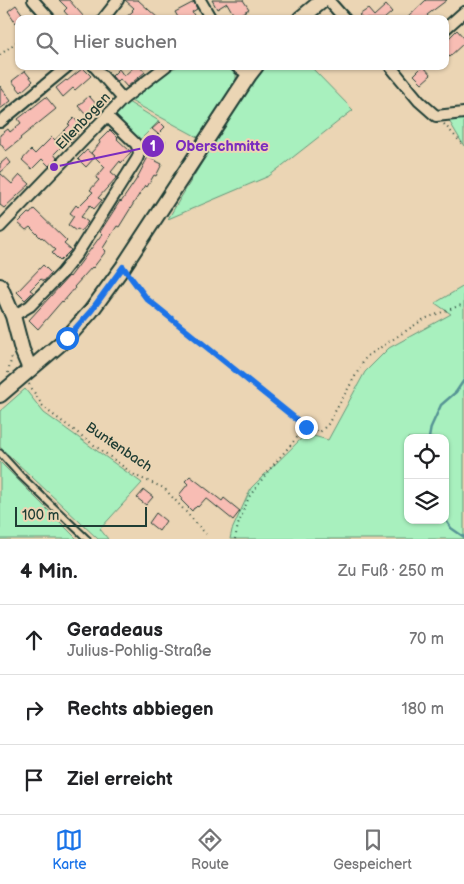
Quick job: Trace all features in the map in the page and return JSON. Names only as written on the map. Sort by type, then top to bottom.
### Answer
[{"type":"street","points":[[33,0],[46,15]]},
{"type":"street","points":[[106,15],[118,0]]},
{"type":"street","points":[[200,0],[209,15]]},
{"type":"street","points":[[305,15],[323,0]]},
{"type":"street","points":[[328,0],[342,15]]},
{"type":"street","points":[[449,25],[464,12]]},
{"type":"street","points":[[0,122],[63,70]]},
{"type":"street","points":[[98,70],[123,99]]},
{"type":"street","name":"Ellenbogen","points":[[0,227],[123,99],[161,70]]},
{"type":"street","points":[[0,395],[67,338],[91,311],[123,267],[252,70]]},
{"type":"street","points":[[396,70],[419,101],[436,116],[464,114]]},
{"type":"street","points":[[13,316],[30,306],[62,273],[77,254],[137,159],[139,149],[136,144],[107,116]]},
{"type":"street","points":[[0,286],[13,316],[27,372]]},
{"type":"lane","points":[[0,453],[20,475],[87,539]]},
{"type":"path","points":[[0,55],[15,43]]},
{"type":"path","points":[[436,116],[464,146]]},
{"type":"path","points":[[123,267],[147,299],[308,429],[320,432],[328,424],[366,357],[424,319],[464,304]]},
{"type":"path","points":[[4,379],[8,373],[12,356],[22,350]]},
{"type":"path","name":"Buntenbach","points":[[27,372],[42,405],[48,411],[136,476],[164,488],[206,534]]},
{"type":"path","points":[[235,539],[238,525],[249,497],[269,470],[306,427]]},
{"type":"green space","points":[[171,70],[232,70],[236,72],[236,83],[201,139],[129,100]]},
{"type":"green space","points":[[260,70],[314,70],[353,110],[269,176],[168,219],[252,79]]},
{"type":"green space","points":[[128,102],[159,121],[138,142],[116,120],[117,113]]},
{"type":"green space","points":[[464,118],[464,146],[448,119]]},
{"type":"green space","points":[[464,286],[464,539],[230,539],[232,530],[251,488],[306,434],[328,440],[365,372],[389,348],[451,314],[435,303]]},
{"type":"green space","points":[[25,389],[44,413],[142,483],[100,529],[108,539],[98,539],[0,447],[0,411]]},
{"type":"green space","points":[[0,462],[77,539],[0,539]]},
{"type":"building","points":[[59,0],[69,0],[82,15],[68,15],[64,11],[67,8]]},
{"type":"building","points":[[125,0],[138,0],[155,15],[128,15],[134,8]]},
{"type":"building","points":[[212,0],[243,0],[249,9],[238,15],[234,15],[227,3],[217,9]]},
{"type":"building","points":[[426,0],[447,0],[427,15],[410,15]]},
{"type":"building","points":[[194,2],[197,9],[192,12],[194,15],[177,15],[175,12]]},
{"type":"building","points":[[16,5],[23,15],[15,15],[15,22],[8,11]]},
{"type":"building","points":[[386,5],[392,12],[389,15],[375,15]]},
{"type":"building","points":[[368,9],[373,15],[359,15]]},
{"type":"building","points":[[457,30],[464,38],[464,43],[449,57],[449,38]]},
{"type":"building","points":[[81,70],[85,70],[91,76],[75,90],[73,88],[63,97],[56,88]]},
{"type":"building","points":[[120,70],[124,76],[131,70],[143,70],[145,72],[127,87],[120,79],[117,82],[112,76]]},
{"type":"building","points":[[419,70],[427,70],[431,75],[422,83],[414,75]]},
{"type":"building","points":[[25,71],[33,81],[21,92],[12,81]]},
{"type":"building","points":[[0,86],[11,101],[0,109]]},
{"type":"building","points":[[89,96],[97,105],[86,115],[78,106]]},
{"type":"building","points":[[46,97],[56,109],[6,151],[0,143],[0,135],[8,129],[10,132],[21,123],[18,119]]},
{"type":"building","points":[[74,118],[81,126],[76,131],[78,134],[70,142],[68,140],[54,154],[57,158],[49,166],[42,159],[32,169],[22,160],[31,150],[35,154],[52,137],[55,140],[70,125],[68,124]]},
{"type":"building","points":[[160,122],[165,127],[158,134],[152,129]]},
{"type":"building","points":[[110,130],[131,152],[111,172],[117,177],[98,198],[102,200],[94,209],[90,205],[81,217],[88,222],[81,231],[77,229],[76,231],[68,225],[74,216],[70,213],[76,205],[78,207],[93,192],[90,190],[99,180],[96,178],[105,167],[91,153]]},
{"type":"building","points":[[158,134],[166,142],[158,151],[150,143]]},
{"type":"building","points":[[87,150],[95,157],[86,167],[78,159]]},
{"type":"building","points":[[148,157],[162,164],[156,176],[154,175],[147,187],[145,185],[119,227],[117,226],[103,248],[106,251],[93,268],[38,329],[29,320],[70,277],[102,234],[100,232],[136,180]]},
{"type":"building","points":[[7,158],[11,163],[0,173],[0,164]]},
{"type":"building","points":[[0,173],[12,184],[20,175],[30,184],[4,208],[0,205]]},
{"type":"building","points":[[34,209],[67,241],[64,244],[71,250],[60,261],[52,253],[56,250],[42,237],[30,227],[26,230],[18,223]]},
{"type":"building","points":[[43,265],[51,273],[44,281],[41,279],[30,290],[33,292],[25,300],[17,292]]},
{"type":"building","points":[[190,476],[222,501],[224,498],[240,511],[233,520],[206,498],[192,511],[181,500],[182,498],[179,495],[188,484],[185,481]]},
{"type":"building","points":[[144,490],[153,497],[146,505],[137,498]]},
{"type":"building","points":[[156,513],[166,521],[159,531],[149,523]]},
{"type":"waterway","points":[[430,434],[441,405],[456,392],[464,380]]},
{"type":"waterway","points":[[448,524],[464,537]]},
{"type":"place","name":"Oberschmitte","points":[[54,167]]},
{"type":"route","points":[[67,338],[91,311],[123,267],[147,299],[306,427]]}]
